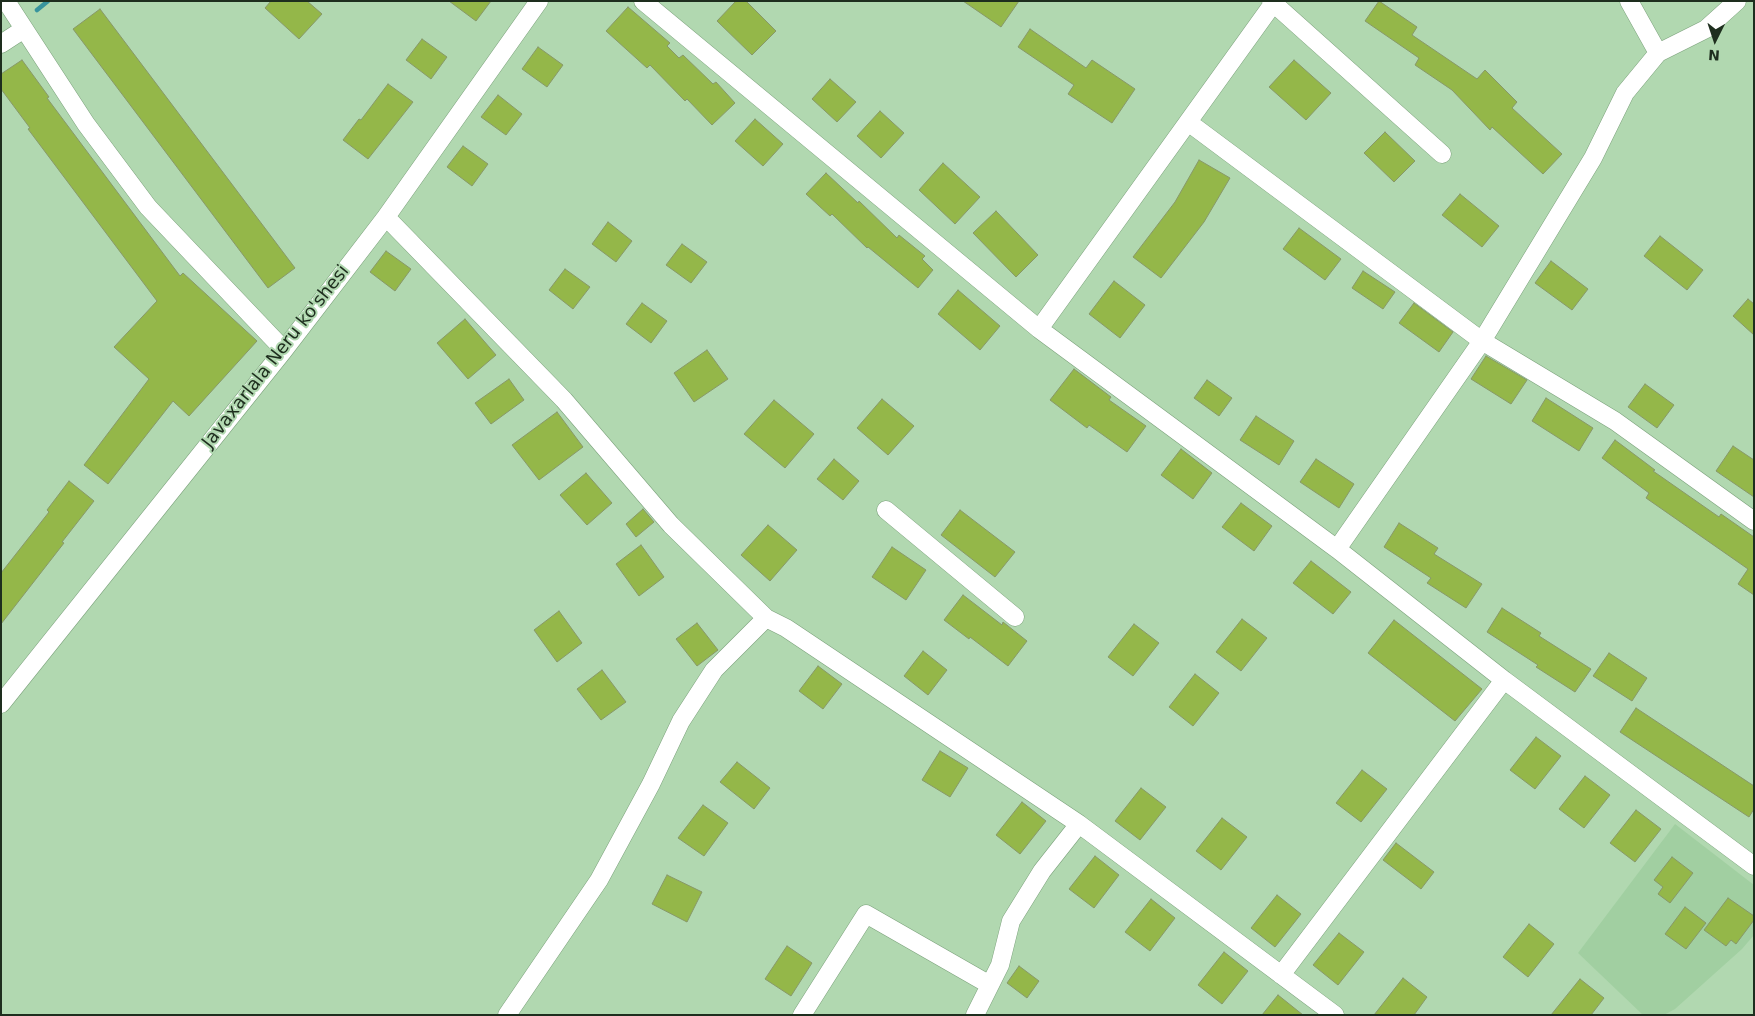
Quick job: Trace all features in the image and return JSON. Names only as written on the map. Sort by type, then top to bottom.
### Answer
[{"type":"street","points":[[6,1],[86,124],[148,207],[284,350]]},
{"type":"street","name":"Javaxarlala Neru ko'shesi","points":[[1,704],[284,350],[386,217],[539,1]]},
{"type":"street","points":[[643,1],[1039,329],[1337,549],[1504,680],[1754,866]]},
{"type":"street","points":[[1629,1],[1658,53]]},
{"type":"street","points":[[1337,549],[1482,341],[1593,158],[1625,93],[1658,53],[1706,29],[1737,1]]},
{"type":"street","points":[[1039,329],[1273,2],[1442,154]]},
{"type":"street","points":[[1,44],[24,29]]},
{"type":"street","points":[[1188,122],[1482,341],[1615,421],[1754,521]]},
{"type":"street","points":[[386,217],[564,400],[671,525],[766,618],[786,628],[1079,824],[1335,1015]]},
{"type":"street","points":[[886,510],[1015,617]]},
{"type":"street","points":[[507,1015],[599,880],[651,784],[681,721],[708,679],[714,670],[766,618]]},
{"type":"street","points":[[1281,975],[1504,680]]},
{"type":"street","points":[[975,1015],[1000,965],[1011,921],[1042,871],[1079,824]]},
{"type":"street","points":[[802,1015],[866,914],[990,985]]},
{"type":"shaded area","points":[[1675,824],[1754,885],[1754,935],[1742,949],[1675,1009],[1664,1015],[1643,1015],[1578,953]]},
{"type":"building","points":[[271,1],[307,1],[322,14],[299,39],[265,8]]},
{"type":"building","points":[[449,1],[491,1],[476,21]]},
{"type":"building","points":[[736,1],[746,1],[776,31],[752,55],[717,21]]},
{"type":"building","points":[[963,1],[1019,1],[1001,27]]},
{"type":"building","points":[[1379,1],[1417,27],[1412,35],[1477,79],[1485,70],[1517,102],[1512,108],[1562,154],[1543,174],[1492,127],[1490,130],[1452,90],[1415,65],[1419,58],[1365,21]]},
{"type":"building","points":[[628,7],[670,43],[667,46],[679,58],[683,55],[713,84],[716,82],[735,103],[712,125],[687,99],[685,101],[650,65],[647,68],[606,31]]},
{"type":"building","points":[[100,9],[295,268],[268,288],[73,29]]},
{"type":"building","points":[[1030,29],[1086,68],[1092,60],[1135,89],[1112,123],[1068,94],[1074,85],[1018,47]]},
{"type":"building","points":[[422,39],[447,57],[431,79],[406,60]]},
{"type":"building","points":[[538,47],[563,65],[547,87],[522,69]]},
{"type":"building","points":[[22,60],[49,97],[47,98],[180,276],[183,273],[257,341],[189,416],[173,401],[108,484],[84,465],[149,379],[114,347],[157,301],[28,129],[30,128],[1,89],[1,74]]},
{"type":"building","points":[[1294,60],[1331,93],[1306,120],[1269,87]]},
{"type":"building","points":[[830,79],[856,102],[837,122],[812,99]]},
{"type":"building","points":[[388,84],[413,102],[368,159],[343,140],[359,119],[361,120]]},
{"type":"building","points":[[498,95],[522,114],[506,135],[481,117]]},
{"type":"building","points":[[880,111],[904,133],[881,158],[857,136]]},
{"type":"building","points":[[755,119],[783,144],[763,166],[735,141]]},
{"type":"building","points":[[1385,132],[1415,161],[1394,182],[1364,153]]},
{"type":"building","points":[[463,146],[488,164],[472,186],[447,167]]},
{"type":"building","points":[[1199,160],[1230,178],[1204,222],[1161,278],[1133,257],[1175,202]]},
{"type":"building","points":[[943,163],[980,197],[955,224],[919,190]]},
{"type":"building","points":[[826,173],[858,203],[859,201],[897,238],[899,235],[925,256],[922,259],[933,270],[918,288],[867,248],[832,214],[830,216],[806,194]]},
{"type":"building","points":[[1460,194],[1499,226],[1482,247],[1442,215]]},
{"type":"building","points":[[996,211],[1038,255],[1016,277],[973,233]]},
{"type":"building","points":[[608,222],[632,241],[616,262],[592,244]]},
{"type":"building","points":[[1299,228],[1341,259],[1325,280],[1283,249]]},
{"type":"building","points":[[1660,236],[1703,270],[1687,290],[1644,256]]},
{"type":"building","points":[[682,244],[707,262],[691,283],[666,265]]},
{"type":"building","points":[[386,251],[411,269],[395,291],[370,272]]},
{"type":"building","points":[[1551,261],[1588,289],[1572,310],[1535,283]]},
{"type":"building","points":[[565,269],[590,287],[573,309],[549,290]]},
{"type":"building","points":[[1363,271],[1395,292],[1383,309],[1352,288]]},
{"type":"building","points":[[1114,281],[1145,305],[1120,338],[1089,314]]},
{"type":"building","points":[[958,290],[1000,326],[980,350],[938,314]]},
{"type":"building","points":[[1748,299],[1754,304],[1754,335],[1733,316]]},
{"type":"building","points":[[642,303],[667,321],[651,343],[626,324]]},
{"type":"building","points":[[1414,303],[1453,332],[1439,352],[1399,323]]},
{"type":"building","points":[[465,319],[496,355],[468,379],[437,343]]},
{"type":"building","points":[[707,350],[728,379],[694,402],[674,373]]},
{"type":"building","points":[[1486,356],[1527,380],[1511,404],[1471,379]]},
{"type":"building","points":[[1074,369],[1111,397],[1109,400],[1146,426],[1127,452],[1089,425],[1087,428],[1050,400]]},
{"type":"building","points":[[509,379],[524,400],[491,424],[475,403]]},
{"type":"building","points":[[1207,380],[1232,398],[1219,416],[1194,398]]},
{"type":"building","points":[[1645,384],[1674,405],[1657,428],[1628,407]]},
{"type":"building","points":[[1546,398],[1593,428],[1579,451],[1532,421]]},
{"type":"building","points":[[882,399],[914,426],[888,455],[857,428]]},
{"type":"building","points":[[774,400],[814,434],[785,468],[744,434]]},
{"type":"building","points":[[557,412],[583,447],[539,480],[512,445]]},
{"type":"building","points":[[1256,416],[1294,441],[1279,465],[1240,440]]},
{"type":"building","points":[[1615,440],[1655,470],[1653,471],[1719,517],[1721,514],[1754,537],[1754,595],[1738,584],[1748,569],[1646,498],[1649,493],[1602,458]]},
{"type":"building","points":[[1733,446],[1754,460],[1754,497],[1716,471]]},
{"type":"building","points":[[1181,449],[1212,473],[1193,499],[1161,475]]},
{"type":"building","points":[[834,459],[859,481],[843,500],[817,479]]},
{"type":"building","points":[[1316,459],[1354,484],[1339,508],[1300,482]]},
{"type":"building","points":[[586,473],[612,503],[587,525],[560,495]]},
{"type":"building","points":[[69,481],[94,501],[1,624],[1,573],[49,512],[47,510]]},
{"type":"building","points":[[1241,503],[1272,526],[1254,551],[1222,527]]},
{"type":"building","points":[[643,509],[654,522],[636,537],[626,524]]},
{"type":"building","points":[[960,510],[1015,552],[995,577],[941,535]]},
{"type":"building","points":[[1399,523],[1438,548],[1434,554],[1482,584],[1466,608],[1427,583],[1431,578],[1384,547]]},
{"type":"building","points":[[768,525],[797,550],[770,581],[741,555]]},
{"type":"building","points":[[641,545],[664,577],[639,596],[616,564]]},
{"type":"building","points":[[892,547],[926,570],[906,600],[872,577]]},
{"type":"building","points":[[1311,561],[1351,592],[1333,614],[1293,583]]},
{"type":"building","points":[[963,595],[1002,625],[1003,622],[1027,641],[1008,666],[944,620]]},
{"type":"building","points":[[1502,608],[1541,633],[1539,636],[1591,669],[1575,692],[1487,632]]},
{"type":"building","points":[[559,611],[582,643],[557,662],[534,630]]},
{"type":"building","points":[[1242,619],[1267,638],[1241,671],[1216,652]]},
{"type":"building","points":[[1394,620],[1482,689],[1455,721],[1368,653]]},
{"type":"building","points":[[697,623],[718,650],[697,666],[676,639]]},
{"type":"building","points":[[1134,624],[1159,643],[1133,676],[1108,657]]},
{"type":"building","points":[[923,651],[947,670],[928,695],[904,676]]},
{"type":"building","points":[[1609,653],[1647,678],[1632,701],[1593,676]]},
{"type":"building","points":[[818,666],[842,684],[823,709],[799,691]]},
{"type":"building","points":[[602,670],[626,702],[601,720],[577,689]]},
{"type":"building","points":[[1195,674],[1219,693],[1193,726],[1169,707]]},
{"type":"building","points":[[1636,708],[1754,786],[1754,809],[1749,817],[1620,732]]},
{"type":"building","points":[[1536,737],[1561,756],[1535,789],[1510,770]]},
{"type":"building","points":[[940,751],[968,768],[950,797],[922,780]]},
{"type":"building","points":[[737,762],[770,788],[754,809],[720,782]]},
{"type":"building","points":[[1362,770],[1387,789],[1361,822],[1336,803]]},
{"type":"building","points":[[1585,776],[1610,795],[1584,828],[1559,809]]},
{"type":"building","points":[[1141,788],[1166,807],[1140,840],[1115,821]]},
{"type":"building","points":[[1022,802],[1046,821],[1020,854],[996,835]]},
{"type":"building","points":[[703,805],[728,823],[704,856],[678,838]]},
{"type":"building","points":[[1636,810],[1661,829],[1635,862],[1610,843]]},
{"type":"building","points":[[1222,818],[1247,837],[1221,870],[1196,851]]},
{"type":"building","points":[[1396,843],[1434,872],[1421,889],[1383,860]]},
{"type":"building","points":[[1095,856],[1119,875],[1094,908],[1069,889]]},
{"type":"building","points":[[1672,857],[1693,873],[1670,903],[1658,894],[1663,887],[1654,880]]},
{"type":"building","points":[[667,875],[702,892],[687,922],[652,904]]},
{"type":"building","points":[[1277,895],[1301,914],[1275,947],[1251,928]]},
{"type":"building","points":[[1728,898],[1754,916],[1754,920],[1736,944],[1731,940],[1726,946],[1704,930]]},
{"type":"building","points":[[1151,899],[1175,918],[1150,951],[1125,932]]},
{"type":"building","points":[[1685,907],[1706,923],[1686,949],[1665,934]]},
{"type":"building","points":[[1529,924],[1554,944],[1528,977],[1503,957]]},
{"type":"building","points":[[1339,933],[1364,952],[1338,985],[1313,965]]},
{"type":"building","points":[[787,946],[812,963],[791,996],[765,979]]},
{"type":"building","points":[[1224,952],[1248,971],[1222,1004],[1198,985]]},
{"type":"building","points":[[1019,966],[1039,981],[1027,998],[1007,983]]},
{"type":"building","points":[[1403,978],[1427,997],[1414,1015],[1374,1015]]},
{"type":"building","points":[[1580,979],[1604,998],[1591,1015],[1551,1015]]},
{"type":"building","points":[[1278,995],[1303,1015],[1262,1015]]},
{"type":"waterway","points":[[37,10],[48,1]]}]
